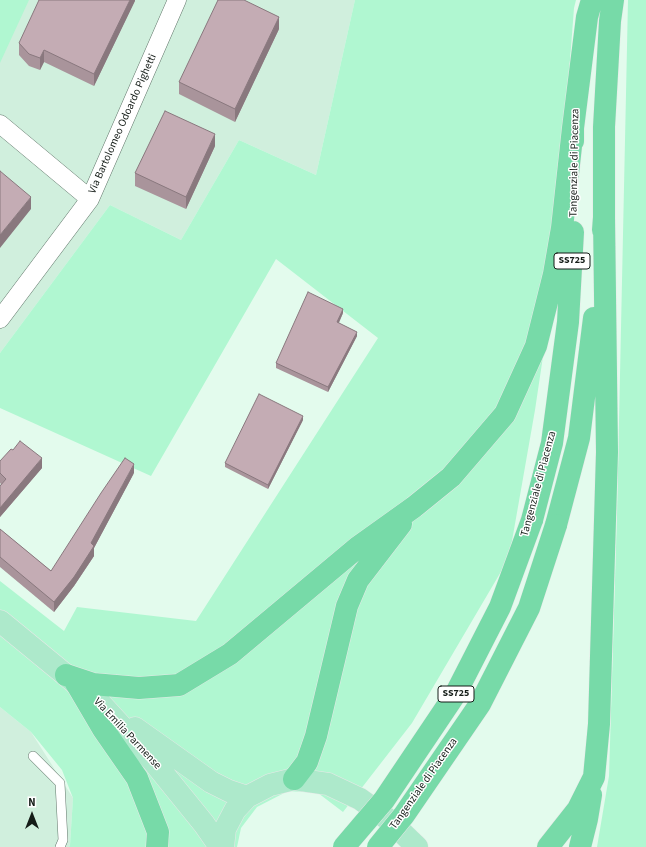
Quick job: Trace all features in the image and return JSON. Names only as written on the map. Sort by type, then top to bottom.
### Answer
[{"type":"highway","name":"Tangenziale di Piacenza","points":[[344,847],[384,800],[456,693],[500,607],[532,520],[552,443],[568,322],[573,229],[573,128],[587,17],[592,0]]},
{"type":"highway","name":"Tangenziale di Piacenza","points":[[378,847],[404,815],[480,704],[529,608],[556,525],[579,438],[594,317],[604,217],[604,127],[612,10]]},
{"type":"highway","points":[[71,679],[93,684],[139,688],[179,686],[230,654],[358,547],[414,507],[451,477],[504,414],[536,346],[555,266],[562,228],[573,128]]},
{"type":"highway","points":[[580,847],[587,819],[594,777],[599,724],[607,452],[604,217]]},
{"type":"highway","points":[[294,778],[307,762],[347,606],[358,580],[414,507]]},
{"type":"highway","points":[[71,679],[137,778],[158,832],[157,847]]},
{"type":"highway","points":[[548,847],[578,809],[594,777]]},
{"type":"main road","name":"Via Emilia Parmense","points":[[0,621],[101,704],[153,761],[221,847]]},
{"type":"main road","points":[[101,704],[211,782],[229,791],[247,797]]},
{"type":"main road","points":[[221,847],[225,830],[235,810],[247,797],[270,786],[294,778],[328,784],[360,799],[389,820],[417,847]]},
{"type":"street","name":"Via Bartolomeo Odoardo Pighetti","points":[[0,319],[90,199],[178,0]]},
{"type":"street","points":[[0,124],[90,199]]},
{"type":"lane","points":[[33,756],[60,783],[63,840],[60,847]]},
{"type":"shaded area","points":[[0,0],[355,0],[316,175],[239,140],[181,240],[110,205],[0,353]]},
{"type":"shaded area","points":[[0,707],[31,732],[73,798],[69,847],[0,847]]},
{"type":"green space","points":[[0,0],[29,0],[0,63]]},
{"type":"green space","points":[[355,0],[576,0],[574,8],[552,296],[535,410],[509,558],[412,723],[343,812],[318,793],[288,791],[257,807],[241,828],[237,847],[69,847],[73,798],[62,770],[31,732],[0,707],[0,581],[64,631],[77,607],[196,621],[378,338],[276,259],[151,476],[0,408],[0,353],[110,205],[181,240],[239,140],[316,175]]},
{"type":"green space","points":[[628,0],[646,0],[646,847],[597,847],[609,776],[617,515]]},
{"type":"building","points":[[39,0],[130,0],[94,74],[44,50],[40,58],[29,54],[19,43]]},
{"type":"building","points":[[218,0],[244,0],[279,17],[235,109],[179,82]]},
{"type":"building","points":[[165,111],[215,134],[186,197],[135,173]]},
{"type":"building","points":[[0,171],[31,197],[0,235]]},
{"type":"building","points":[[308,292],[343,309],[337,322],[357,332],[328,387],[276,363]]},
{"type":"building","points":[[259,394],[303,416],[268,485],[225,463]]},
{"type":"building","points":[[20,441],[42,458],[0,508],[0,486],[6,479],[0,473],[0,461],[11,449],[13,450]]},
{"type":"building","points":[[125,458],[134,464],[91,543],[94,546],[74,577],[54,602],[0,557],[0,529],[51,571]]}]
